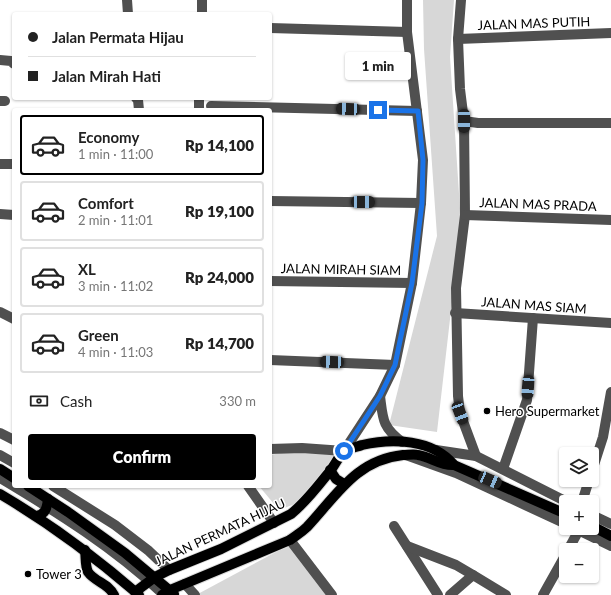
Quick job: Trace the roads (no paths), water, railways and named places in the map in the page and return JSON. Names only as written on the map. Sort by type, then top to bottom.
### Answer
[{"type":"main road","points":[[344,451],[372,443],[386,441],[426,446],[436,450],[458,466],[559,511]]},
{"type":"main road","name":"JALAN PERMATA HIJAU","points":[[135,594],[149,582],[169,570],[221,549],[291,514],[300,506],[344,451]]},
{"type":"main road","points":[[0,494],[44,506],[120,549],[149,582],[165,594],[185,584],[290,540],[306,528],[344,484],[361,470],[378,461],[405,455],[418,454],[446,465],[458,466]]},
{"type":"main road","points":[[0,469],[12,477]]},
{"type":"main road","points":[[330,470],[336,479],[344,484]]},
{"type":"main road","points":[[30,488],[44,506],[85,550],[135,594]]},
{"type":"main road","points":[[599,530],[611,536]]},
{"type":"main road","points":[[85,550],[88,572],[111,590],[114,595]]},
{"type":"street","points":[[127,0],[128,12]]},
{"type":"street","points":[[202,0],[202,12]]},
{"type":"street","name":"JALAN PERMATA HIJAU","points":[[344,451],[380,396],[395,365],[412,283],[422,203],[423,160],[407,32],[407,0]]},
{"type":"street","points":[[461,0],[458,39],[460,89],[464,121],[465,215],[456,288],[455,312],[460,413],[476,456]]},
{"type":"street","points":[[272,28],[407,32]]},
{"type":"street","name":"JALAN MAS PUTIH","points":[[458,39],[611,33]]},
{"type":"street","points":[[0,60],[12,62]]},
{"type":"street","points":[[210,106],[418,111]]},
{"type":"street","points":[[464,121],[478,123],[611,123]]},
{"type":"street","points":[[0,164],[12,164]]},
{"type":"street","points":[[272,201],[422,203]]},
{"type":"street","points":[[0,214],[12,215]]},
{"type":"street","name":"JALAN MAS PRADA","points":[[465,215],[611,220]]},
{"type":"street","name":"JALAN MIRAH SIAM","points":[[272,281],[412,283]]},
{"type":"street","points":[[0,312],[12,318]]},
{"type":"street","name":"JALAN MAS SIAM","points":[[455,312],[611,323]]},
{"type":"street","points":[[503,469],[527,400],[533,318]]},
{"type":"street","points":[[272,360],[395,365]]},
{"type":"street","points":[[599,456],[607,439],[611,392]]},
{"type":"street","points":[[380,396],[382,416],[386,426],[391,434],[402,442]]},
{"type":"street","points":[[0,433],[12,439]]},
{"type":"street","points":[[272,449],[302,448],[344,451]]},
{"type":"street","points":[[436,450],[476,456],[559,498]]},
{"type":"street","points":[[0,455],[12,462]]},
{"type":"street","points":[[405,455],[456,473],[559,521]]},
{"type":"street","points":[[0,478],[12,486]]},
{"type":"street","points":[[0,486],[44,506]]},
{"type":"street","points":[[16,488],[44,506],[86,539],[165,594]]},
{"type":"street","points":[[44,506],[53,488]]},
{"type":"street","points":[[57,488],[115,525],[149,550],[169,570]]},
{"type":"street","points":[[249,488],[274,523]]},
{"type":"street","points":[[599,518],[611,524]]},
{"type":"street","points":[[394,526],[438,595]]},
{"type":"street","points":[[588,535],[611,546]]},
{"type":"street","points":[[290,540],[332,595]]},
{"type":"street","points":[[407,546],[456,565],[506,595]]},
{"type":"street","points":[[543,595],[559,566]]},
{"type":"street","points":[[450,595],[473,574]]},
{"type":"street","points":[[185,584],[195,595]]},
{"type":"place","name":"Hero Supermarket","points":[[487,411]]},
{"type":"place","name":"Tower 3","points":[[28,574]]}]
